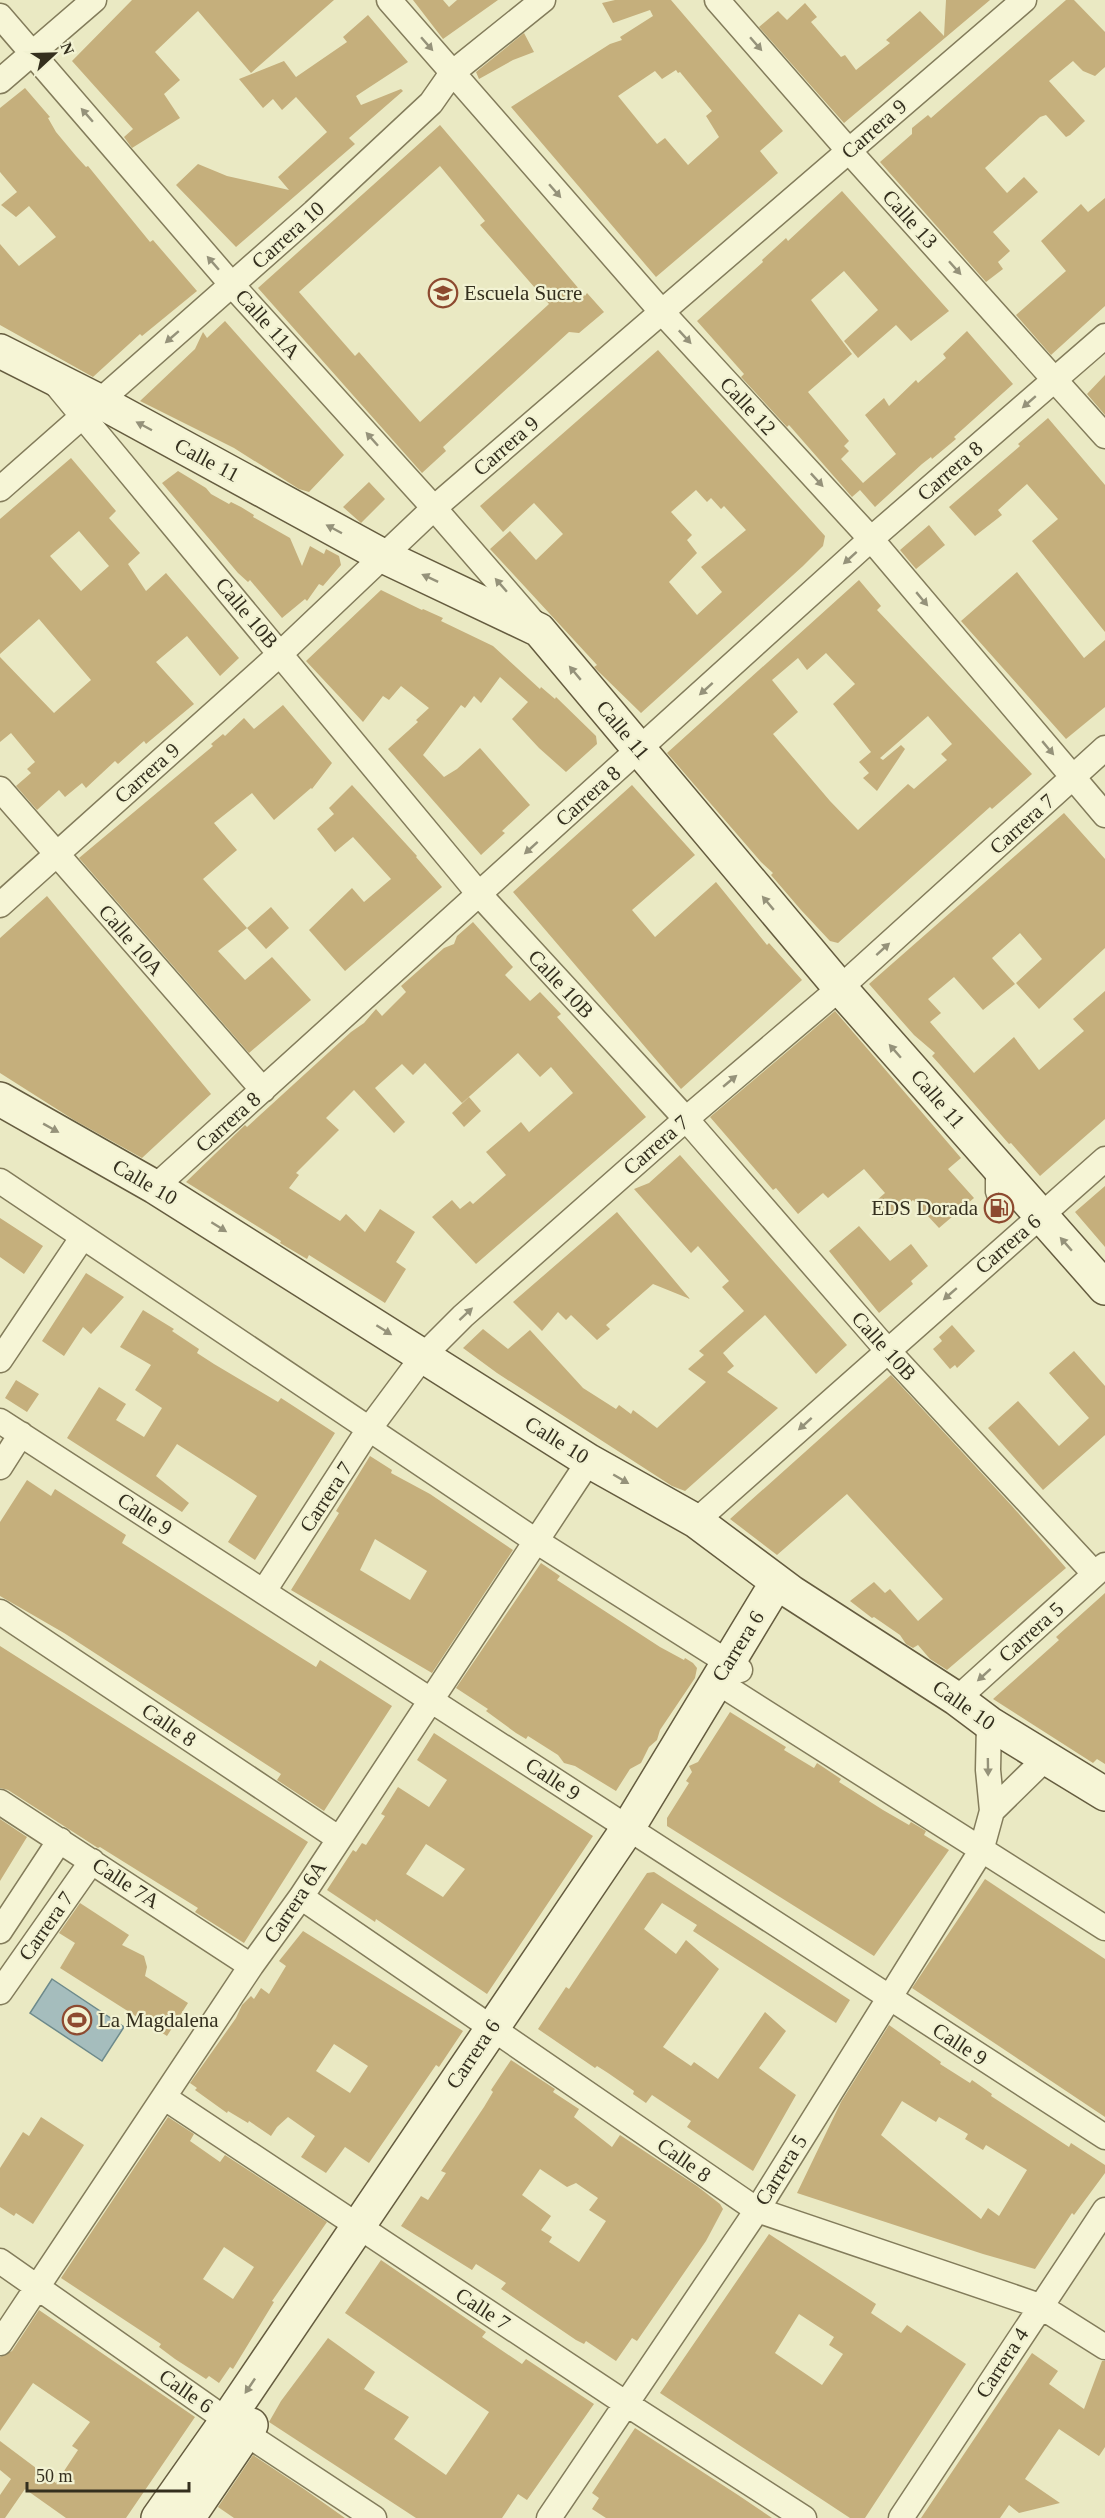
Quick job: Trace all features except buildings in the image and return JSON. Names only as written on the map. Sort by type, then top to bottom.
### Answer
[{"type":"main road","name":"Calle 11","points":[[0,351],[48,375],[91,408],[385,557],[539,630],[840,988],[993,1161],[1031,1212],[1105,1288]]},
{"type":"main road","name":"Calle 10","points":[[0,1100],[155,1187],[589,1461],[696,1521],[784,1587],[957,1699],[989,1723],[1105,1794]]},
{"type":"main road","name":"Carrera 6","points":[[188,2518],[236,2427],[365,2230],[635,1833],[784,1587]]},
{"type":"main road","name":"Carrera 6","points":[[158,2518],[236,2427]]},
{"type":"street","points":[[0,81],[94,0]]},
{"type":"street","name":"Calle 12","points":[[388,0],[661,311],[871,538],[1105,815]]},
{"type":"street","name":"Carrera 10","points":[[0,489],[232,285],[431,103],[452,73],[543,0]]},
{"type":"street","name":"Calle 13","points":[[717,0],[849,152],[1105,436]]},
{"type":"street","name":"Carrera 9","points":[[0,905],[280,654],[385,557],[434,508],[1024,0]]},
{"type":"street","name":"Calle 11A","points":[[0,16],[232,285],[434,508],[539,630]]},
{"type":"street","name":"Carrera 8","points":[[155,1187],[640,750],[871,538],[1105,336]]},
{"type":"street","name":"Calle 10B","points":[[91,408],[280,654],[479,894],[686,1119],[886,1350],[1100,1570]]},
{"type":"street","name":"Carrera 7","points":[[264,1591],[369,1429],[424,1355],[463,1316],[686,1119],[840,988],[1105,748]]},
{"type":"street","name":"Calle 10A","points":[[0,789],[263,1090]]},
{"type":"street","name":"Carrera 6","points":[[696,1521],[886,1350],[1031,1212],[1105,1159]]},
{"type":"street","points":[[0,1181],[536,1541],[981,1851],[1105,1928]]},
{"type":"street","points":[[0,1360],[82,1238]]},
{"type":"street","name":"Calle 9","points":[[0,1421],[1105,2137]]},
{"type":"street","points":[[0,1467],[21,1434]]},
{"type":"street","name":"Carrera 6A","points":[[0,2343],[251,1966],[301,1897],[589,1461]]},
{"type":"street","name":"Carrera 5","points":[[957,1699],[1100,1570]]},
{"type":"street","name":"Calle 8","points":[[0,1612],[338,1838]]},
{"type":"street","name":"Carrera 5","points":[[549,2518],[757,2210],[981,1851],[992,1811],[988,1770],[989,1723]]},
{"type":"street","points":[[992,1811],[1045,1759]]},
{"type":"street","name":"Calle 7A","points":[[0,1802],[251,1966]]},
{"type":"street","name":"Carrera 7","points":[[0,1931],[60,1840]]},
{"type":"street","name":"Carrera 7","points":[[1,1988],[92,1861]]},
{"type":"street","name":"Calle 8","points":[[301,1897],[757,2210],[1040,2306],[1105,2347]]},
{"type":"street","name":"Calle 7","points":[[165,2098],[804,2518]]},
{"type":"street","name":"Carrera 4","points":[[901,2518],[1105,2210]]},
{"type":"street","name":"Calle 6","points":[[0,2261],[236,2427],[374,2518]]},
{"type":"lane","points":[[993,1161],[991,1182],[994,1198]]},
{"type":"water","name":"La Magdalena","points":[[52,1979],[124,2027],[102,2061],[30,2013]]},
{"type":"place","name":"Escuela Sucre","points":[[443,293]]},
{"type":"place","name":"EDS Dorada","points":[[999,1208]]},
{"type":"place","name":"La Magdalena","points":[[77,2020]]}]
